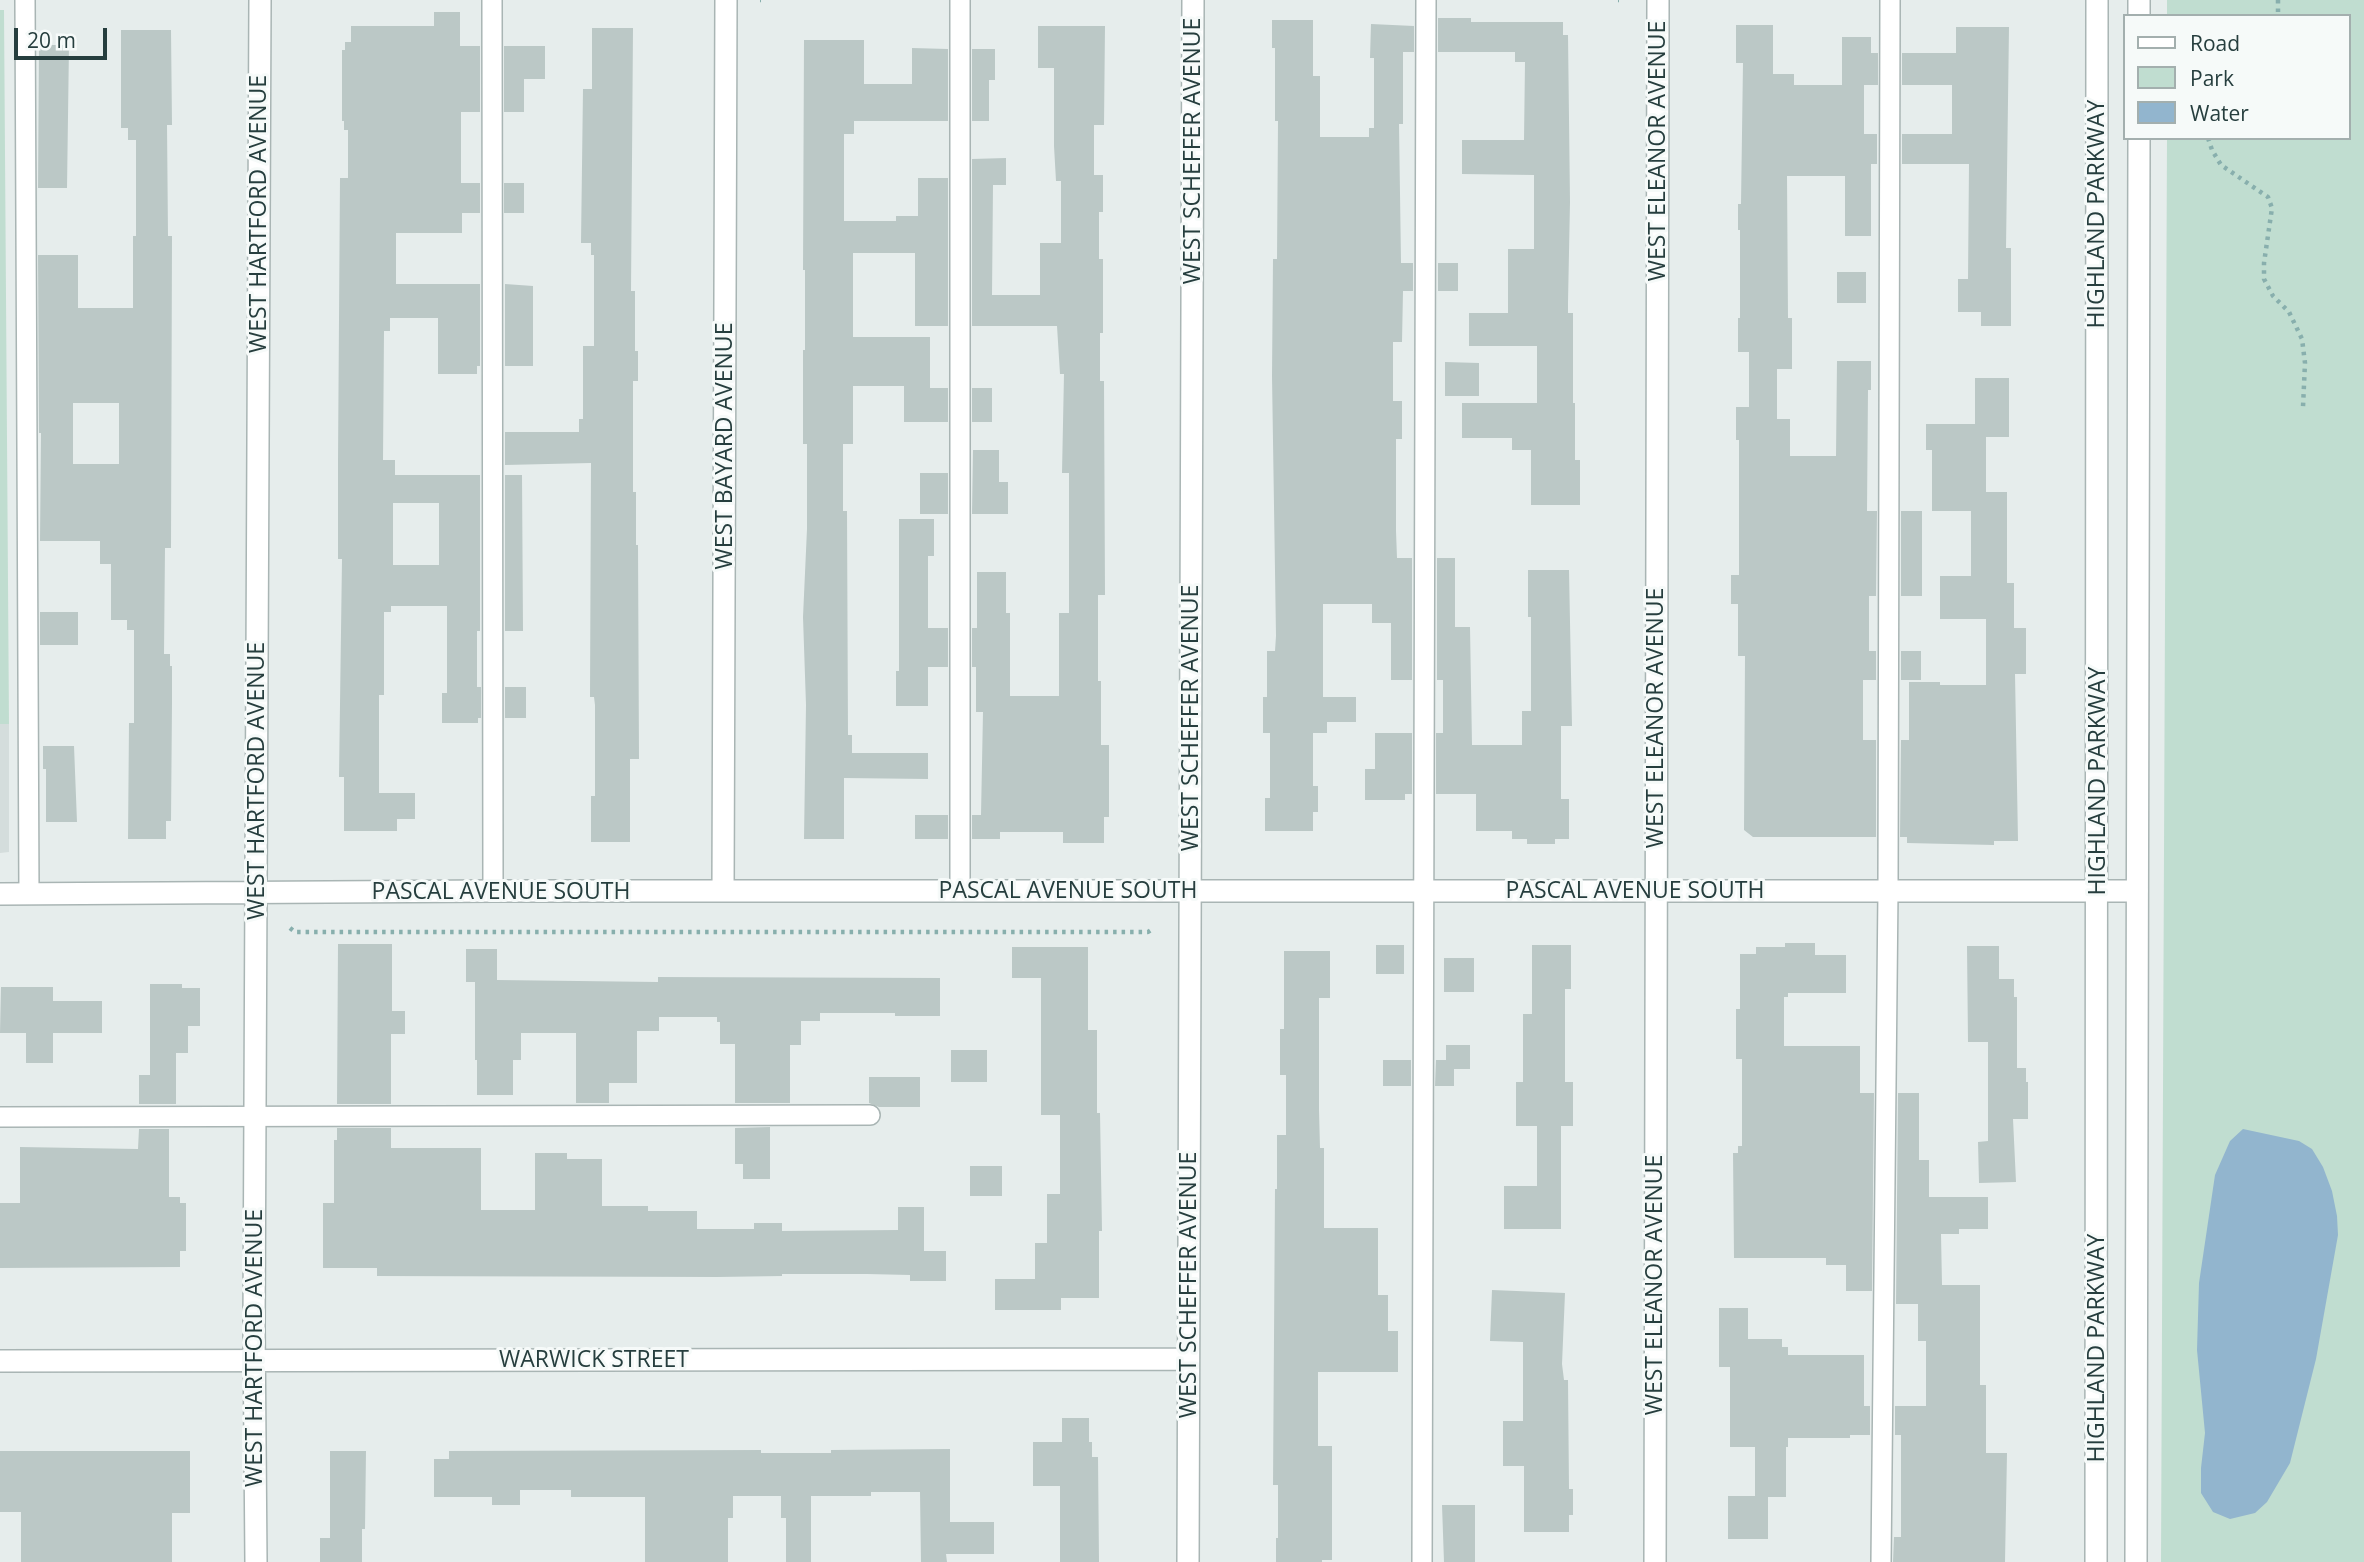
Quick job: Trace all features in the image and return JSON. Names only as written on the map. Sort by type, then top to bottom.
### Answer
[{"type":"street","name":"WEST HARTFORD AVENUE","points":[[256,1562],[254,1361],[260,0]]},
{"type":"street","name":"WEST BAYARD AVENUE","points":[[723,891],[726,0]]},
{"type":"street","name":"WEST SCHEFFER AVENUE","points":[[1188,1562],[1193,0]]},
{"type":"street","name":"WEST ELEANOR AVENUE","points":[[1655,1562],[1658,0]]},
{"type":"street","name":"HIGHLAND PARKWAY","points":[[2096,1562],[2097,0]]},
{"type":"street","name":"HIGHLAND PARKWAY","points":[[2136,1562],[2139,140]]},
{"type":"street","name":"PASCAL AVENUE SOUTH","points":[[0,894],[493,891],[2137,891]]},
{"type":"street","name":"WARWICK STREET","points":[[0,1361],[1188,1359]]},
{"type":"lane","points":[[24,0],[29,894]]},
{"type":"lane","points":[[492,0],[493,891]]},
{"type":"lane","points":[[960,0],[960,891]]},
{"type":"lane","points":[[1422,1562],[1426,0]]},
{"type":"lane","points":[[1881,1562],[1888,891],[1890,0]]},
{"type":"lane","points":[[0,1117],[870,1115]]},
{"type":"path","points":[[2209,140],[2221,164],[2268,197],[2272,208],[2264,279],[2273,296],[2289,312],[2302,338],[2305,363],[2303,407]]},
{"type":"path","points":[[683,932],[684,919]]},
{"type":"path","points":[[290,928],[295,932],[1149,932],[1154,928]]},
{"type":"shaded area","points":[[0,724],[9,724],[9,852],[0,853]]},
{"type":"green space","points":[[2167,0],[2364,0],[2364,1562],[2161,1562],[2167,140],[2350,140],[2350,14],[2167,14]]},
{"type":"green space","points":[[0,10],[4,10],[9,724],[0,724]]},
{"type":"water","points":[[2243,1129],[2299,1141],[2312,1149],[2323,1167],[2332,1191],[2338,1235],[2316,1359],[2290,1463],[2267,1502],[2255,1513],[2230,1519],[2213,1512],[2201,1493],[2205,1433],[2197,1350],[2199,1283],[2215,1175],[2230,1141]]},
{"type":"building","points":[[434,12],[460,12],[460,46],[480,46],[480,112],[461,112],[461,183],[480,183],[480,213],[462,213],[462,233],[396,233],[396,284],[480,284],[480,366],[477,366],[477,374],[438,374],[438,318],[390,318],[390,331],[384,331],[383,460],[395,460],[395,475],[480,475],[480,631],[477,631],[477,687],[481,687],[481,718],[478,718],[478,723],[442,723],[442,693],[447,693],[447,606],[391,606],[391,612],[384,612],[384,695],[379,695],[379,793],[415,793],[415,819],[397,819],[397,831],[344,831],[344,777],[339,777],[342,559],[338,559],[338,460],[340,178],[348,178],[348,130],[344,130],[342,121],[342,50],[345,50],[345,42],[351,42],[351,26],[434,26]],"holes":[[[393,503],[439,503],[439,565],[393,565]]]},
{"type":"building","points":[[1438,18],[1471,18],[1471,22],[1563,22],[1563,35],[1568,35],[1568,313],[1573,313],[1575,460],[1580,460],[1580,505],[1531,505],[1531,450],[1512,450],[1512,438],[1462,438],[1462,403],[1537,403],[1537,346],[1469,346],[1469,313],[1508,313],[1508,249],[1534,249],[1534,175],[1462,174],[1462,140],[1524,140],[1525,62],[1515,62],[1515,52],[1438,52]]},
{"type":"building","points":[[1272,20],[1313,20],[1313,76],[1320,76],[1320,137],[1369,137],[1369,128],[1374,128],[1371,24],[1414,26],[1414,52],[1403,52],[1403,124],[1399,124],[1401,263],[1413,263],[1413,291],[1403,291],[1402,342],[1393,342],[1393,401],[1402,401],[1402,439],[1396,439],[1397,558],[1412,558],[1412,680],[1391,680],[1391,623],[1372,623],[1372,604],[1323,604],[1323,697],[1356,697],[1356,722],[1327,722],[1327,733],[1313,733],[1313,786],[1318,786],[1318,812],[1313,812],[1313,831],[1265,831],[1265,798],[1270,798],[1270,733],[1263,733],[1263,697],[1267,697],[1267,651],[1275,651],[1276,636],[1272,376],[1273,259],[1277,259],[1278,121],[1275,121],[1275,48],[1272,48]]},
{"type":"building","points":[[1736,25],[1773,25],[1773,74],[1794,74],[1794,85],[1842,85],[1842,37],[1871,37],[1871,53],[1878,53],[1878,85],[1864,85],[1864,134],[1877,134],[1877,164],[1871,164],[1871,236],[1845,236],[1845,176],[1787,176],[1788,318],[1792,318],[1792,369],[1777,369],[1777,419],[1790,419],[1790,456],[1836,456],[1837,361],[1871,361],[1871,390],[1868,390],[1867,511],[1877,511],[1876,596],[1869,596],[1869,651],[1876,651],[1876,680],[1863,680],[1863,740],[1876,740],[1876,837],[1753,837],[1744,830],[1745,656],[1738,656],[1738,604],[1731,604],[1731,575],[1739,575],[1739,440],[1736,440],[1736,407],[1749,407],[1749,352],[1738,352],[1738,204],[1741,204],[1743,63],[1736,63]]},
{"type":"building","points":[[1038,26],[1105,26],[1104,125],[1094,125],[1094,175],[1103,175],[1103,212],[1099,212],[1099,259],[1103,259],[1100,381],[1104,381],[1105,595],[1098,595],[1098,681],[1101,681],[1101,745],[1109,745],[1109,817],[1104,817],[1104,843],[1063,843],[1063,832],[1000,832],[1000,839],[972,839],[972,815],[981,815],[983,712],[976,712],[976,667],[972,667],[972,628],[977,628],[977,572],[1006,572],[1006,613],[1010,613],[1010,696],[1059,696],[1059,613],[1069,613],[1069,473],[1062,473],[1064,374],[1060,374],[1057,326],[972,326],[972,159],[1006,158],[1006,185],[993,185],[992,295],[1040,295],[1040,243],[1061,243],[1061,181],[1056,181],[1054,146],[1054,68],[1038,68]]},
{"type":"building","points":[[1956,27],[2009,27],[2006,248],[2011,248],[2011,326],[1981,326],[1981,312],[1958,312],[1958,279],[1968,279],[1969,164],[1902,164],[1902,134],[1952,134],[1952,85],[1902,85],[1902,53],[1956,53]]},
{"type":"building","points":[[592,28],[633,28],[631,291],[635,291],[635,351],[638,351],[638,381],[633,381],[633,492],[636,492],[638,545],[639,759],[630,759],[630,842],[591,842],[591,796],[595,796],[595,705],[594,697],[590,697],[591,463],[505,465],[505,432],[579,432],[579,419],[583,419],[583,346],[594,346],[594,255],[591,255],[591,243],[581,243],[583,89],[592,89]]},
{"type":"building","points":[[121,30],[171,30],[172,125],[167,125],[168,236],[172,236],[171,548],[165,548],[164,654],[170,654],[172,666],[172,703],[171,821],[166,821],[166,839],[128,839],[129,723],[134,723],[134,630],[127,630],[127,620],[111,620],[111,564],[100,564],[100,541],[40,541],[38,255],[78,255],[78,308],[133,308],[136,140],[128,140],[128,128],[121,128]],"holes":[[[73,403],[119,403],[119,464],[73,464]]]},
{"type":"building","points":[[804,40],[864,40],[864,84],[912,84],[912,48],[948,49],[948,121],[854,121],[854,134],[844,134],[844,221],[896,221],[896,216],[918,216],[918,178],[948,178],[948,326],[915,326],[915,253],[853,253],[853,337],[930,337],[930,388],[948,388],[948,422],[904,422],[904,386],[853,386],[853,444],[843,444],[843,511],[847,511],[848,735],[852,735],[852,753],[928,753],[928,779],[844,778],[844,839],[804,839],[806,705],[803,617],[807,444],[803,444]]},
{"type":"building","points":[[39,45],[69,45],[67,188],[38,188]]},
{"type":"building","points":[[504,46],[545,46],[545,79],[524,79],[524,112],[504,112]]},
{"type":"building","points":[[972,49],[995,49],[995,80],[989,80],[989,121],[972,121]]},
{"type":"building","points":[[504,183],[524,183],[524,213],[504,213]]},
{"type":"building","points":[[1438,263],[1458,263],[1458,291],[1438,291]]},
{"type":"building","points":[[1837,272],[1866,272],[1866,303],[1837,303]]},
{"type":"building","points":[[505,284],[533,286],[533,366],[505,366]]},
{"type":"building","points":[[1445,362],[1479,363],[1479,396],[1445,396]]},
{"type":"building","points":[[1975,378],[2009,378],[2009,437],[1986,437],[1986,492],[2007,492],[2007,583],[2014,583],[2014,628],[2026,628],[2026,674],[2015,674],[2018,841],[1994,841],[1994,845],[1907,843],[1907,837],[1900,837],[1901,740],[1909,740],[1909,682],[1986,685],[1986,619],[1940,619],[1940,576],[1971,576],[1971,511],[1932,511],[1932,450],[1926,450],[1926,424],[1975,424]]},
{"type":"building","points":[[972,388],[992,388],[992,422],[972,422]]},
{"type":"building","points":[[973,450],[999,450],[999,482],[1008,482],[1008,514],[972,514]]},
{"type":"building","points":[[920,473],[948,473],[948,514],[920,514]]},
{"type":"building","points":[[505,475],[522,475],[523,631],[505,631]]},
{"type":"building","points":[[1901,511],[1922,511],[1922,596],[1901,596]]},
{"type":"building","points":[[899,519],[934,519],[934,556],[928,556],[928,628],[948,628],[948,667],[928,667],[928,706],[896,706],[896,671],[899,671]]},
{"type":"building","points":[[1437,558],[1455,558],[1455,627],[1470,627],[1472,745],[1522,745],[1522,711],[1531,711],[1528,570],[1569,570],[1572,726],[1561,726],[1561,799],[1569,799],[1569,839],[1555,839],[1555,844],[1527,844],[1527,839],[1512,839],[1512,831],[1476,831],[1476,794],[1436,794],[1436,733],[1443,733],[1443,680],[1437,680]]},
{"type":"building","points":[[40,612],[78,612],[78,645],[40,645]]},
{"type":"building","points":[[1901,651],[1921,651],[1921,680],[1901,680]]},
{"type":"building","points":[[505,687],[526,687],[526,718],[505,718]]},
{"type":"building","points":[[1375,733],[1412,733],[1412,794],[1405,794],[1405,800],[1365,800],[1365,769],[1375,769]]},
{"type":"building","points":[[43,746],[74,746],[77,822],[46,822]]},
{"type":"building","points":[[915,815],[948,815],[948,839],[915,839]]},
{"type":"building","points":[[1785,943],[1815,943],[1815,955],[1846,955],[1846,993],[1788,993],[1788,997],[1784,997],[1784,1046],[1860,1046],[1860,1093],[1874,1093],[1872,1291],[1846,1291],[1846,1265],[1826,1265],[1826,1258],[1734,1258],[1733,1153],[1738,1153],[1738,1146],[1742,1146],[1742,1059],[1736,1059],[1740,954],[1756,954],[1756,947],[1785,947]]},
{"type":"building","points":[[338,944],[392,944],[392,1011],[405,1011],[405,1034],[391,1034],[391,1104],[337,1104]]},
{"type":"building","points":[[1376,945],[1404,945],[1404,974],[1376,974]]},
{"type":"building","points":[[1532,945],[1571,945],[1571,989],[1565,989],[1565,1082],[1573,1082],[1573,1126],[1561,1126],[1561,1229],[1504,1229],[1504,1186],[1537,1186],[1537,1126],[1516,1126],[1516,1082],[1523,1082],[1523,1014],[1532,1014]]},
{"type":"building","points":[[1967,946],[1999,946],[1999,979],[2014,979],[2014,997],[2017,997],[2017,1068],[2026,1068],[2028,1082],[2028,1119],[2013,1119],[2016,1182],[1979,1183],[1978,1142],[1988,1141],[1988,1042],[1968,1042]]},
{"type":"building","points":[[1012,947],[1088,947],[1088,1030],[1097,1030],[1097,1113],[1100,1113],[1102,1231],[1099,1231],[1099,1298],[1061,1298],[1061,1310],[995,1310],[995,1279],[1035,1279],[1035,1243],[1047,1243],[1047,1194],[1060,1194],[1060,1115],[1041,1115],[1041,978],[1012,978]]},
{"type":"building","points":[[466,949],[497,949],[497,980],[658,982],[658,977],[940,978],[940,1016],[820,1013],[820,1021],[801,1021],[801,1045],[790,1045],[790,1103],[735,1103],[735,1044],[720,1044],[720,1022],[717,1022],[717,1017],[659,1017],[659,1031],[637,1031],[637,1083],[609,1083],[609,1103],[576,1103],[576,1033],[521,1033],[521,1060],[513,1060],[513,1095],[477,1095],[475,982],[466,982]]},
{"type":"building","points":[[1284,951],[1330,951],[1330,998],[1319,998],[1319,1110],[1320,1148],[1324,1148],[1324,1228],[1378,1228],[1378,1295],[1388,1295],[1388,1331],[1398,1331],[1398,1372],[1318,1372],[1318,1446],[1332,1446],[1332,1560],[1322,1562],[1276,1562],[1278,1485],[1273,1485],[1275,1189],[1277,1135],[1286,1135],[1286,1075],[1280,1075],[1280,1029],[1284,1029]]},
{"type":"building","points":[[1444,958],[1474,958],[1474,992],[1444,992]]},
{"type":"building","points":[[150,984],[182,984],[182,988],[200,988],[200,1026],[188,1026],[188,1053],[176,1053],[176,1104],[139,1104],[139,1075],[150,1075]]},
{"type":"building","points":[[1,987],[53,987],[53,1001],[102,1001],[102,1033],[53,1033],[53,1063],[26,1063],[26,1033],[0,1033]]},
{"type":"building","points":[[1446,1045],[1470,1045],[1470,1069],[1454,1069],[1454,1086],[1435,1086],[1436,1060],[1446,1060]]},
{"type":"building","points":[[951,1050],[987,1050],[987,1082],[951,1082]]},
{"type":"building","points":[[1383,1060],[1411,1060],[1411,1086],[1383,1086]]},
{"type":"building","points":[[869,1077],[920,1077],[920,1107],[879,1107],[869,1103]]},
{"type":"building","points":[[1898,1093],[1919,1093],[1919,1160],[1929,1160],[1929,1197],[1988,1197],[1988,1229],[1959,1229],[1959,1234],[1941,1234],[1942,1285],[1980,1285],[1980,1385],[1986,1385],[1986,1453],[2007,1453],[2005,1562],[1893,1562],[1894,1537],[1901,1537],[1901,1435],[1895,1435],[1895,1406],[1926,1406],[1926,1341],[1918,1341],[1918,1304],[1896,1304]]},
{"type":"building","points":[[770,1127],[770,1179],[743,1179],[743,1164],[735,1164],[735,1128]]},
{"type":"building","points":[[337,1128],[391,1128],[391,1148],[481,1148],[481,1210],[535,1210],[535,1153],[567,1153],[567,1159],[602,1159],[602,1206],[648,1206],[648,1211],[697,1211],[697,1229],[754,1229],[754,1223],[782,1223],[782,1231],[898,1230],[898,1207],[924,1207],[924,1251],[946,1251],[946,1281],[910,1281],[910,1275],[867,1274],[717,1277],[377,1276],[377,1268],[323,1268],[323,1203],[334,1203],[334,1140],[337,1140]]},
{"type":"building","points":[[139,1129],[169,1129],[169,1197],[180,1197],[180,1203],[186,1203],[186,1251],[180,1251],[180,1267],[0,1268],[0,1203],[20,1203],[20,1147],[138,1149]]},
{"type":"building","points":[[970,1166],[1002,1166],[1002,1196],[970,1196]]},
{"type":"building","points":[[1492,1290],[1565,1293],[1562,1364],[1564,1380],[1568,1380],[1569,1489],[1573,1489],[1573,1515],[1569,1515],[1569,1532],[1524,1532],[1524,1466],[1503,1466],[1503,1421],[1523,1421],[1523,1342],[1490,1341]]},
{"type":"building","points":[[1719,1308],[1748,1308],[1748,1339],[1782,1339],[1782,1347],[1788,1347],[1788,1355],[1864,1355],[1864,1406],[1870,1406],[1870,1435],[1850,1435],[1850,1438],[1788,1438],[1786,1497],[1768,1497],[1768,1539],[1728,1539],[1728,1496],[1755,1496],[1755,1447],[1730,1447],[1730,1367],[1719,1367]]},
{"type":"building","points":[[1062,1418],[1089,1418],[1092,1457],[1098,1457],[1099,1562],[1060,1562],[1060,1486],[1033,1486],[1033,1442],[1062,1442]]},
{"type":"building","points":[[950,1449],[950,1522],[994,1522],[994,1554],[946,1554],[947,1562],[921,1562],[920,1492],[871,1492],[871,1496],[811,1496],[811,1562],[786,1562],[786,1518],[781,1518],[781,1496],[733,1496],[733,1518],[728,1518],[728,1562],[645,1562],[645,1497],[571,1497],[571,1490],[520,1490],[520,1505],[492,1505],[492,1497],[434,1497],[434,1459],[449,1459],[449,1451],[761,1450],[761,1453],[831,1453],[831,1450]]},
{"type":"building","points":[[0,1451],[190,1451],[190,1513],[172,1513],[172,1562],[21,1562],[21,1512],[0,1512]]},
{"type":"building","points":[[330,1451],[366,1451],[362,1562],[320,1562],[320,1538],[330,1538]]},
{"type":"building","points":[[1442,1505],[1475,1505],[1475,1562],[1444,1562]]}]
